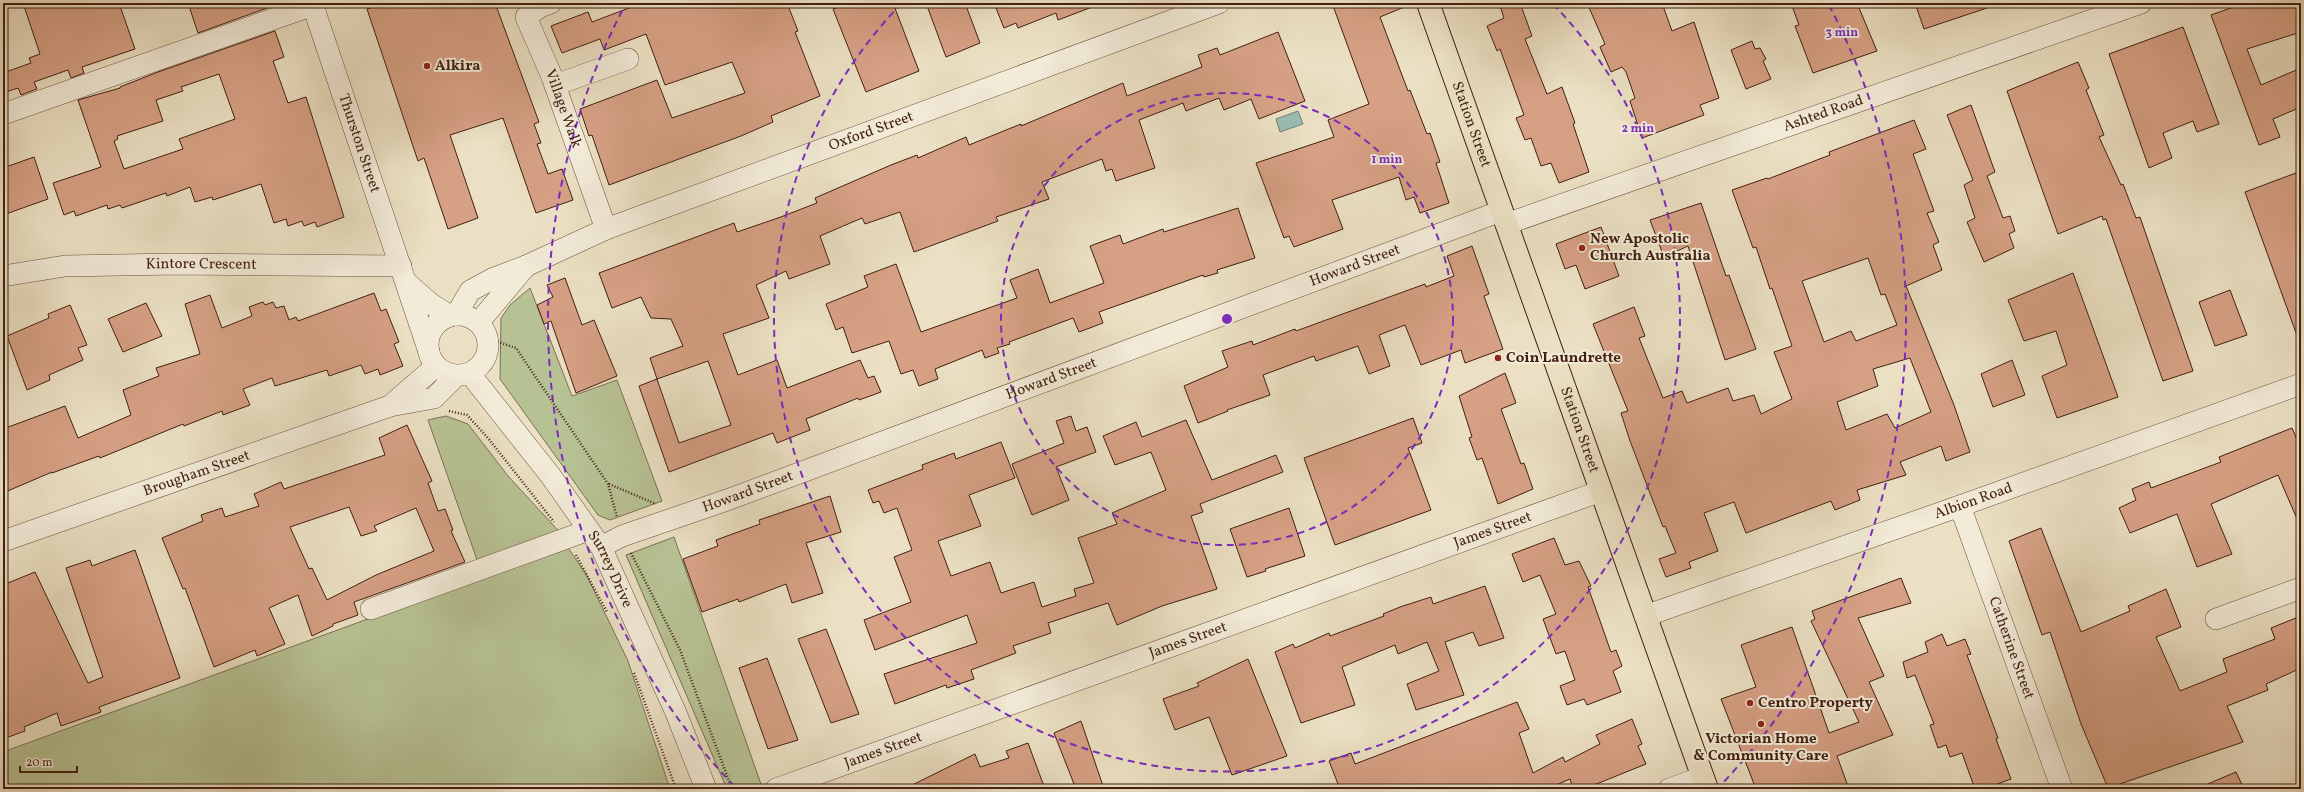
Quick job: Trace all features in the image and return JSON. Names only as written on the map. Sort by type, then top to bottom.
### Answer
[{"type":"main road","name":"Station Street","points":[[1428,3],[1705,783]]},
{"type":"street","name":"Village Walk","points":[[551,3],[540,7],[526,17],[555,85],[606,229]]},
{"type":"street","name":"Oxford Street","points":[[453,315],[470,292],[494,278],[526,266],[606,229],[1219,3]]},
{"type":"street","name":"Ashted Road","points":[[1504,218],[2141,3]]},
{"type":"street","points":[[3,114],[312,4]]},
{"type":"street","name":"Thurston Street","points":[[312,4],[432,359]]},
{"type":"street","points":[[555,85],[628,59]]},
{"type":"street","name":"Howard Street","points":[[601,547],[622,536],[1504,218]]},
{"type":"street","name":"Kintore Crescent","points":[[3,276],[65,266],[175,264],[404,274]]},
{"type":"street","name":"Oxford Street","points":[[479,322],[526,266]]},
{"type":"street","points":[[404,274],[431,304],[453,315],[468,316],[479,322],[489,338],[486,360],[463,375],[434,398]]},
{"type":"street","points":[[453,315],[437,324],[429,337],[432,359],[445,373],[463,375]]},
{"type":"street","name":"Brougham Street","points":[[390,406],[432,359]]},
{"type":"street","name":"Surrey Drive","points":[[463,375],[550,475],[601,547],[676,713],[706,789]]},
{"type":"street","name":"Albion Road","points":[[1645,616],[1960,506],[2301,384]]},
{"type":"street","name":"Brougham Street","points":[[3,541],[390,406],[434,398]]},
{"type":"street","name":"James Street","points":[[776,789],[1601,491]]},
{"type":"street","name":"Catherine Street","points":[[1960,506],[2062,789]]},
{"type":"street","points":[[371,609],[590,530]]},
{"type":"street","points":[[2216,619],[2301,588]]},
{"type":"street","points":[[1669,789],[1705,783]]},
{"type":"path","points":[[434,398],[448,411],[467,415],[483,432],[542,505],[566,539],[608,615]]},
{"type":"path","points":[[608,484],[683,515]]},
{"type":"path","points":[[633,670],[676,789]]},
{"type":"green space","points":[[530,288],[572,396],[617,380],[662,501],[610,520],[598,515],[500,379],[501,318],[510,305]]},
{"type":"green space","points":[[446,416],[468,424],[508,476],[566,539],[567,546],[587,576],[628,661],[670,789],[3,789],[3,752],[483,577],[428,420]]},
{"type":"green space","points":[[674,537],[762,787],[756,789],[727,789],[626,555]]},
{"type":"water","points":[[1298,111],[1303,124],[1280,132],[1276,119]]},
{"type":"building","points":[[23,3],[119,3],[135,49],[82,67],[84,73],[71,78],[68,70],[34,82],[37,89],[21,95],[18,88],[3,93],[3,73],[31,63],[29,58],[40,54]]},
{"type":"building","points":[[188,3],[265,3],[267,8],[198,33]]},
{"type":"building","name":"Alkira","points":[[384,3],[495,3],[539,122],[534,124],[541,143],[537,144],[548,174],[562,169],[573,200],[536,213],[503,118],[450,135],[478,218],[448,229],[424,158],[418,161],[367,9]]},
{"type":"building","points":[[642,3],[787,3],[798,31],[795,32],[820,96],[771,116],[773,122],[741,136],[609,185],[592,135],[589,136],[580,109],[657,80],[672,118],[745,93],[732,62],[665,85],[646,34],[604,50],[600,39],[562,53],[551,26],[588,12],[592,22]]},
{"type":"building","points":[[850,3],[893,3],[919,71],[866,92],[833,9]]},
{"type":"building","points":[[926,3],[965,3],[980,43],[946,57]]},
{"type":"building","points":[[994,3],[1100,4],[1058,20],[1056,13],[1018,28],[1016,23],[1004,28]]},
{"type":"building","points":[[1332,3],[1414,3],[1380,17],[1408,91],[1410,90],[1427,134],[1430,133],[1440,162],[1436,163],[1449,203],[1420,213],[1414,197],[1406,200],[1399,177],[1332,200],[1343,229],[1294,247],[1289,236],[1284,238],[1256,163],[1334,137],[1328,120],[1369,104]]},
{"type":"building","points":[[1499,3],[1520,3],[1532,36],[1525,39],[1547,94],[1562,87],[1575,123],[1573,124],[1589,172],[1559,183],[1551,163],[1541,166],[1531,138],[1525,140],[1516,118],[1524,115],[1500,49],[1497,51],[1487,26],[1504,18]]},
{"type":"building","points":[[1587,3],[1662,3],[1672,31],[1694,22],[1719,98],[1700,105],[1704,115],[1642,138],[1630,101],[1635,98],[1626,72],[1622,67],[1611,72],[1600,47],[1605,44]]},
{"type":"building","points":[[1791,3],[1857,3],[1877,51],[1813,73],[1795,26],[1799,25]]},
{"type":"building","points":[[1915,3],[1993,3],[1993,6],[1924,29]]},
{"type":"building","points":[[2245,3],[2301,3],[2301,32],[2247,49],[2261,85],[2301,68],[2301,107],[2273,119],[2280,137],[2259,145],[2211,15]]},
{"type":"building","points":[[2183,27],[2219,124],[2197,132],[2193,121],[2163,133],[2172,158],[2149,168],[2109,54]]},
{"type":"building","points":[[275,31],[284,57],[273,61],[288,103],[306,97],[344,217],[317,227],[315,222],[304,226],[302,221],[288,226],[286,219],[274,223],[261,184],[213,200],[212,197],[195,202],[190,187],[167,196],[166,193],[122,208],[120,205],[108,209],[107,205],[76,216],[74,211],[64,215],[53,183],[101,167],[78,100],[120,88],[158,72]],"holes":[[[219,74],[235,119],[179,139],[183,149],[124,169],[114,141],[118,139],[117,136],[163,121],[156,100],[183,91],[181,87]]]},
{"type":"building","points":[[1278,32],[1305,101],[1259,119],[1251,99],[1224,110],[1219,98],[1186,111],[1183,103],[1139,120],[1155,168],[1116,181],[1112,169],[1106,171],[1102,159],[1042,182],[1049,199],[996,217],[998,221],[914,252],[900,212],[865,224],[862,218],[820,236],[830,264],[789,279],[786,271],[756,285],[769,318],[723,334],[738,375],[777,360],[787,388],[860,360],[868,378],[874,376],[881,392],[859,400],[858,398],[806,419],[810,430],[777,443],[773,433],[669,472],[639,386],[657,379],[650,358],[683,346],[671,319],[651,318],[641,297],[612,308],[599,273],[734,223],[737,232],[778,218],[817,203],[815,198],[891,165],[917,155],[918,158],[966,137],[969,145],[1021,124],[1021,126],[1123,83],[1127,96],[1202,67],[1198,55],[1217,48],[1220,55]],"holes":[[[708,361],[731,425],[679,443],[657,379]]]},
{"type":"building","points":[[1752,41],[1755,49],[1760,48],[1766,59],[1763,61],[1771,79],[1746,89],[1731,50]]},
{"type":"building","points":[[2078,62],[2089,88],[2086,90],[2104,135],[2099,137],[2121,185],[2123,184],[2136,218],[2140,217],[2193,371],[2163,381],[2106,219],[2103,220],[2102,216],[2058,234],[2007,91]]},
{"type":"building","points":[[1971,105],[1995,172],[1987,176],[2003,218],[2010,216],[2015,231],[2009,234],[2014,248],[1984,262],[1967,222],[1975,218],[1964,185],[1973,180],[1947,115]]},
{"type":"building","points":[[1914,120],[1926,149],[1913,154],[1934,211],[1927,213],[1939,242],[1933,245],[1942,270],[1906,286],[1954,405],[1970,452],[1946,461],[1941,446],[1900,462],[1906,475],[1857,490],[1860,500],[1835,510],[1831,501],[1746,533],[1734,502],[1704,513],[1718,551],[1689,562],[1691,568],[1666,577],[1659,559],[1676,553],[1665,526],[1663,527],[1630,441],[1621,413],[1628,411],[1593,324],[1634,307],[1645,336],[1639,338],[1663,398],[1682,391],[1687,403],[1728,388],[1733,401],[1754,395],[1761,414],[1792,399],[1774,352],[1792,346],[1772,288],[1770,289],[1756,247],[1753,248],[1732,190],[1767,178],[1768,179],[1830,155],[1829,152]],"holes":[[[1868,258],[1881,295],[1885,294],[1897,325],[1856,341],[1851,331],[1824,342],[1802,281]],[[1910,358],[1931,412],[1895,428],[1887,414],[1846,430],[1837,402],[1878,386],[1873,369]]]},
{"type":"building","points":[[34,157],[48,199],[3,215],[3,168]]},
{"type":"building","points":[[2296,173],[2301,187],[2301,341],[2299,341],[2245,192]]},
{"type":"building","points":[[1701,203],[1726,276],[1729,275],[1756,349],[1725,360],[1688,246],[1664,257],[1650,220]]},
{"type":"building","points":[[1238,208],[1255,258],[1217,270],[1218,273],[1204,277],[1203,275],[1099,312],[1103,323],[1079,332],[1073,318],[1009,342],[1010,344],[997,348],[999,353],[985,358],[982,350],[935,369],[938,379],[919,386],[913,370],[901,374],[889,341],[852,353],[843,327],[836,330],[826,304],[868,287],[864,276],[896,264],[921,332],[1017,298],[1010,280],[1038,269],[1050,303],[1104,283],[1090,246],[1120,235],[1123,244],[1163,229],[1164,232]]},
{"type":"building","points":[[1601,227],[1619,276],[1585,289],[1576,265],[1565,269],[1556,244]]},
{"type":"building","points":[[1472,246],[1489,294],[1484,296],[1503,349],[1465,363],[1461,350],[1421,365],[1405,325],[1379,335],[1390,366],[1369,374],[1358,346],[1316,361],[1314,356],[1263,375],[1270,395],[1227,410],[1228,411],[1198,423],[1184,386],[1228,367],[1222,351],[1252,341],[1253,345],[1425,284],[1426,287],[1454,276],[1447,256]]},
{"type":"building","points":[[2073,273],[2118,397],[2057,418],[2042,376],[2067,365],[2056,331],[2024,341],[2008,300]]},
{"type":"building","points":[[565,278],[582,325],[594,320],[617,376],[576,393],[551,321],[544,324],[537,305],[553,297],[547,285]]},
{"type":"building","points":[[2230,290],[2247,335],[2215,346],[2199,302]]},
{"type":"building","points":[[374,293],[381,311],[386,309],[399,342],[394,344],[403,366],[380,375],[378,369],[365,374],[361,365],[329,376],[327,370],[275,386],[272,378],[243,389],[250,405],[223,415],[222,411],[184,426],[183,424],[100,458],[99,456],[52,472],[3,493],[3,429],[65,406],[78,438],[131,415],[123,390],[159,376],[156,368],[200,354],[185,304],[210,295],[222,328],[252,316],[249,307],[263,302],[265,305],[273,302],[276,308],[284,306],[289,320],[296,317],[298,321]]},
{"type":"building","points":[[146,303],[162,336],[123,352],[108,319]]},
{"type":"building","points":[[70,305],[87,345],[78,348],[83,360],[49,375],[50,380],[27,390],[7,336],[49,318],[48,314]]},
{"type":"building","points":[[2012,360],[2025,395],[1993,407],[1981,374]]},
{"type":"building","points":[[1505,373],[1516,403],[1501,409],[1521,464],[1524,463],[1533,489],[1498,504],[1482,458],[1477,460],[1469,438],[1472,437],[1459,396]]},
{"type":"building","points":[[1071,416],[1076,431],[1087,427],[1096,452],[1056,467],[1069,500],[1032,515],[1012,464],[1064,443],[1056,421]]},
{"type":"building","points":[[1413,418],[1422,443],[1408,448],[1431,510],[1335,545],[1304,458]]},
{"type":"building","points":[[1186,420],[1212,480],[1276,455],[1283,472],[1200,504],[1203,512],[1191,516],[1217,589],[1162,606],[1117,625],[1108,603],[1048,623],[1051,633],[1013,646],[1016,653],[971,670],[974,679],[947,688],[946,685],[895,704],[884,674],[977,643],[967,615],[875,650],[864,620],[911,602],[894,557],[912,550],[897,508],[884,513],[879,501],[873,503],[868,490],[923,469],[922,465],[954,453],[956,459],[1001,442],[1015,478],[969,495],[981,526],[938,541],[951,576],[990,562],[1001,593],[1034,582],[1042,607],[1076,596],[1074,589],[1094,583],[1078,538],[1117,524],[1112,513],[1166,490],[1151,452],[1115,465],[1103,436],[1136,422],[1142,437]]},
{"type":"building","points":[[407,425],[432,481],[428,483],[438,511],[445,509],[453,530],[451,531],[465,562],[354,602],[358,615],[333,624],[333,626],[312,636],[298,595],[269,608],[285,644],[257,656],[255,650],[214,667],[185,588],[183,589],[162,538],[203,521],[201,515],[222,508],[225,517],[259,506],[254,494],[281,482],[284,489],[385,455],[379,438]],"holes":[[[349,507],[361,536],[377,531],[374,526],[416,508],[434,551],[376,575],[327,600],[312,568],[309,569],[290,527]]]},
{"type":"building","points":[[2292,428],[2301,449],[2301,528],[2278,475],[2211,504],[2232,554],[2197,567],[2177,514],[2130,533],[2119,508],[2136,500],[2132,489],[2149,482],[2151,488],[2221,462],[2219,457]]},
{"type":"building","points":[[830,496],[841,532],[806,543],[823,593],[792,603],[786,584],[739,602],[738,599],[702,612],[683,559],[718,546],[716,540],[760,524],[759,520]]},
{"type":"building","points":[[1289,508],[1305,556],[1265,569],[1266,571],[1247,577],[1230,529]]},
{"type":"building","points":[[2041,528],[2081,632],[2130,611],[2128,606],[2166,589],[2181,627],[2156,637],[2180,691],[2227,672],[2223,659],[2275,639],[2271,628],[2301,616],[2301,668],[2266,684],[2268,690],[2227,706],[2243,742],[2108,788],[2081,724],[2050,632],[2042,635],[2009,541]]},
{"type":"building","points":[[1554,538],[1565,565],[1579,561],[1591,586],[1588,587],[1611,652],[1616,650],[1622,666],[1613,671],[1621,692],[1587,705],[1584,699],[1567,705],[1560,686],[1575,680],[1565,651],[1556,654],[1543,619],[1556,614],[1540,575],[1523,582],[1512,554]]},
{"type":"building","points":[[135,550],[180,678],[99,707],[101,712],[61,726],[57,713],[24,727],[25,731],[3,739],[3,585],[35,572],[88,683],[103,677],[66,568],[90,560],[92,566]]},
{"type":"building","points":[[1901,578],[1911,603],[1858,618],[1884,676],[1869,682],[1893,735],[1837,756],[1849,789],[1756,789],[1721,699],[1756,687],[1741,645],[1792,627],[1829,733],[1859,722],[1811,621],[1815,619],[1812,611]]},
{"type":"building","points":[[1485,586],[1504,638],[1479,646],[1473,632],[1445,642],[1464,695],[1416,710],[1407,684],[1439,671],[1427,642],[1398,654],[1395,645],[1342,667],[1355,705],[1301,723],[1275,652],[1293,644],[1295,648],[1329,633],[1330,636],[1384,616],[1383,614],[1400,607],[1431,597],[1433,604]]},
{"type":"building","points":[[826,629],[859,714],[831,723],[798,639]]},
{"type":"building","points":[[1942,634],[1947,646],[1965,639],[1971,654],[1967,655],[1998,738],[1996,739],[2011,779],[1984,789],[1975,789],[1962,753],[1950,757],[1946,745],[1938,748],[1930,725],[1934,724],[1915,675],[1907,678],[1903,662],[1928,652],[1925,642]]},
{"type":"building","points":[[767,658],[798,740],[768,749],[739,668]]},
{"type":"building","points":[[1248,659],[1287,756],[1232,775],[1209,717],[1175,730],[1163,699],[1199,686],[1197,683]]},
{"type":"building","points":[[1517,702],[1529,729],[1519,733],[1533,773],[1563,757],[1565,762],[1600,744],[1596,735],[1632,719],[1642,744],[1638,746],[1646,764],[1584,789],[1573,789],[1570,779],[1547,789],[1340,789],[1329,761],[1351,753],[1355,764]]},
{"type":"building","points":[[1081,721],[1104,789],[1076,789],[1054,733]]},
{"type":"building","points":[[1028,743],[1045,789],[904,789],[975,754],[980,767],[1009,758],[1006,751]]},
{"type":"building","points":[[2236,772],[2244,789],[2196,789]]},
{"type":"place","name":"Alkira","points":[[427,66]]},
{"type":"place","name":"New Apostolic Church Australia","points":[[1582,248]]},
{"type":"place","name":"Coin Laundrette","points":[[1498,358]]},
{"type":"place","name":"Centro Property","points":[[1750,703]]},
{"type":"place","name":"Victorian Home & Community Care","points":[[1761,724]]}]
